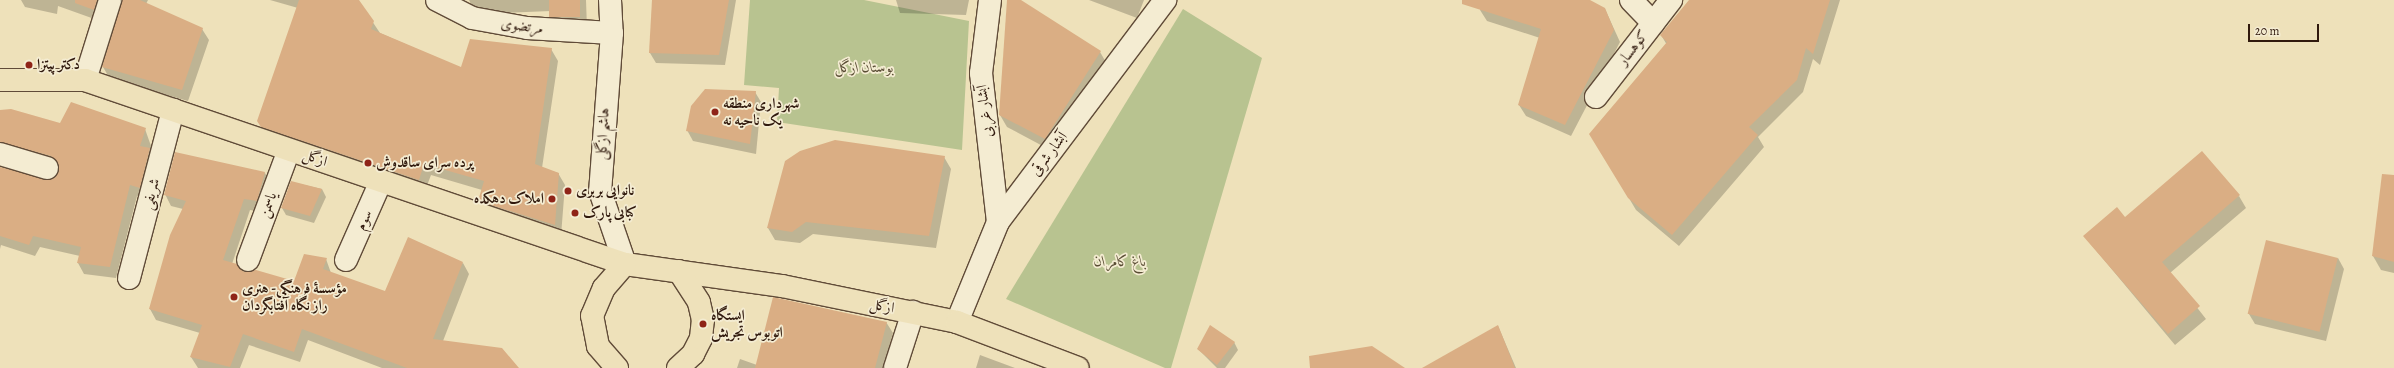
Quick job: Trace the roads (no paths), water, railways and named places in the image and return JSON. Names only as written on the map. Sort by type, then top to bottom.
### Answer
[{"type":"main road","name":"ازگل","points":[[0,80],[85,80],[625,264],[679,271],[913,312],[957,322],[1078,368]]},
{"type":"main road","points":[[617,368],[598,346],[592,316],[604,288],[625,264]]},
{"type":"main road","points":[[678,368],[693,354],[701,338],[703,320],[699,302],[679,271]]},
{"type":"street","points":[[85,80],[110,0]]},
{"type":"street","name":"مرتضوی","points":[[437,0],[472,18],[511,26],[612,33]]},
{"type":"street","name":"هاشم ازگلی","points":[[610,0],[612,33],[600,191],[625,264]]},
{"type":"street","name":"آبشار غربی","points":[[990,0],[981,73],[998,222]]},
{"type":"street","name":"آبشار شرقی","points":[[957,322],[998,222],[1165,0]]},
{"type":"street","points":[[1631,0],[1653,23]]},
{"type":"street","name":"کوهسار","points":[[1596,97],[1671,0]]},
{"type":"street","name":"شریفی","points":[[129,278],[173,110]]},
{"type":"street","name":"یاسمن","points":[[248,260],[289,150]]},
{"type":"street","points":[[0,154],[47,168]]},
{"type":"street","name":"سوم","points":[[346,260],[381,181]]},
{"type":"street","points":[[895,368],[913,312]]},
{"type":"place","name":"دکتر پیتزا","points":[[29,65]]},
{"type":"place","name":"شهرداری منطقه یک ناحیه نه","points":[[715,112]]},
{"type":"place","name":"پرده سرای ساقدوش","points":[[368,163]]},
{"type":"place","name":"نانوایی بربری","points":[[568,191]]},
{"type":"place","name":"املاک دهکده","points":[[552,199]]},
{"type":"place","name":"کبابی پارک","points":[[575,213]]},
{"type":"place","name":"مؤسسۀ فرهنگی- هنری راز نگاه آفتابگردان","points":[[234,297]]},
{"type":"place","name":"ایستگاه اتوبوس تجریش","points":[[703,324]]},
{"type":"park label","name":"بوستان ازگل","points":[[864,68]]},
{"type":"park label","name":"باغ کامران","points":[[1120,262]]}]
